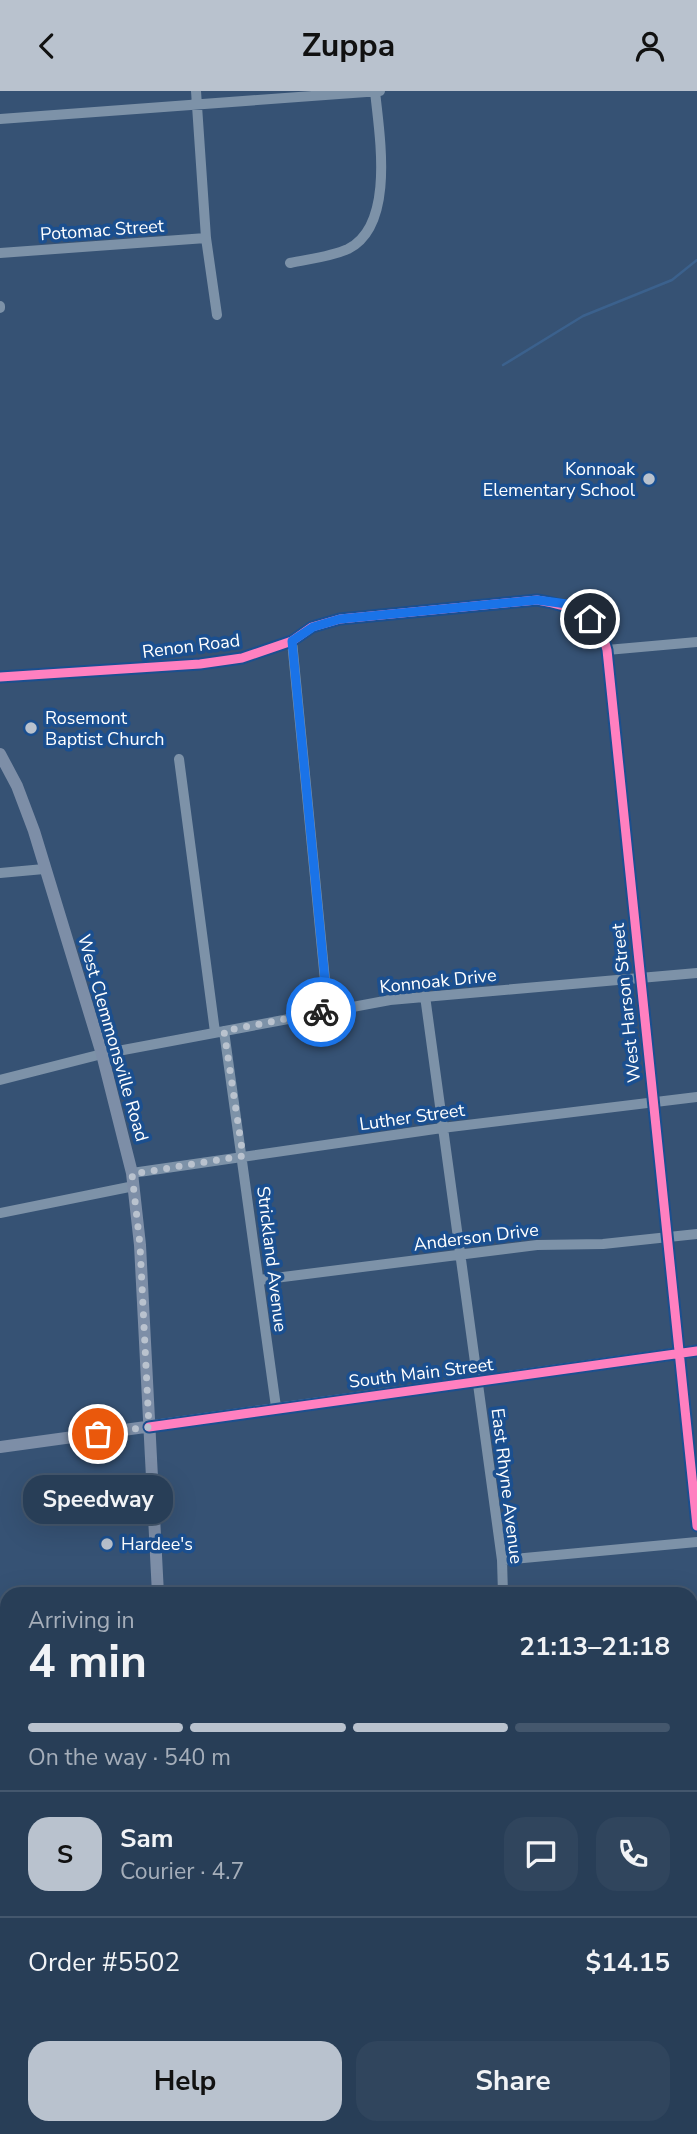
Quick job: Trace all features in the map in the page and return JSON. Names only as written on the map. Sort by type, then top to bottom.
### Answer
[{"type":"main road","name":"West Clemmonsville Road","points":[[0,754],[27,811],[102,1055],[133,1180],[158,1587]]},
{"type":"main road","name":"South Main Street","points":[[0,1447],[697,1351]]},
{"type":"street","points":[[196,91],[206,238],[217,315]]},
{"type":"street","points":[[0,119],[377,91],[381,164],[379,199],[371,221],[359,240],[346,250],[290,263]]},
{"type":"street","name":"Potomac Street","points":[[0,253],[206,238]]},
{"type":"street","name":"Renon Road","points":[[0,677],[200,664],[242,658],[292,641],[313,627],[340,619],[537,600],[567,604],[590,619],[607,650]]},
{"type":"street","points":[[292,641],[328,1011]]},
{"type":"street","points":[[607,650],[697,642]]},
{"type":"street","name":"West Harson Street","points":[[607,650],[697,1526]]},
{"type":"street","name":"Strickland Avenue","points":[[179,759],[219,1032],[243,1156],[276,1407]]},
{"type":"street","points":[[0,873],[44,869]]},
{"type":"street","name":"Konnoak Drive","points":[[0,1080],[102,1055],[328,1011],[425,996],[697,973]]},
{"type":"street","name":"East Rhyne Avenue","points":[[425,996],[502,1560],[503,1587]]},
{"type":"street","name":"Luther Street","points":[[0,1213],[243,1156],[442,1128],[697,1097]]},
{"type":"street","name":"Anderson Drive","points":[[259,1280],[537,1245],[697,1234]]},
{"type":"street","points":[[502,1560],[697,1542]]},
{"type":"waterway","points":[[503,365],[583,316],[672,280],[697,260]]},
{"type":"cycle path","points":[[0,677],[200,664],[242,658],[292,641],[312,627],[340,619],[537,600],[581,613],[597,628],[607,650],[697,1526]]},
{"type":"cycle path","points":[[149,1427],[697,1351]]},
{"type":"way so far","points":[[98,1434],[149,1427],[140,1245],[132,1174],[243,1156],[224,1031],[321,1012]]},
{"type":"place","name":"Konnoak Elementary School","points":[[649,479]]},
{"type":"place","name":"Rosemont Baptist Church","points":[[31,728]]},
{"type":"place","name":"Speedway","points":[[98,1434]]},
{"type":"place","name":"Hardee's","points":[[107,1544]]},
{"type":"route","points":[[321,1012],[328,1011],[292,641],[313,627],[340,619],[537,600],[567,604],[590,619]]}]
